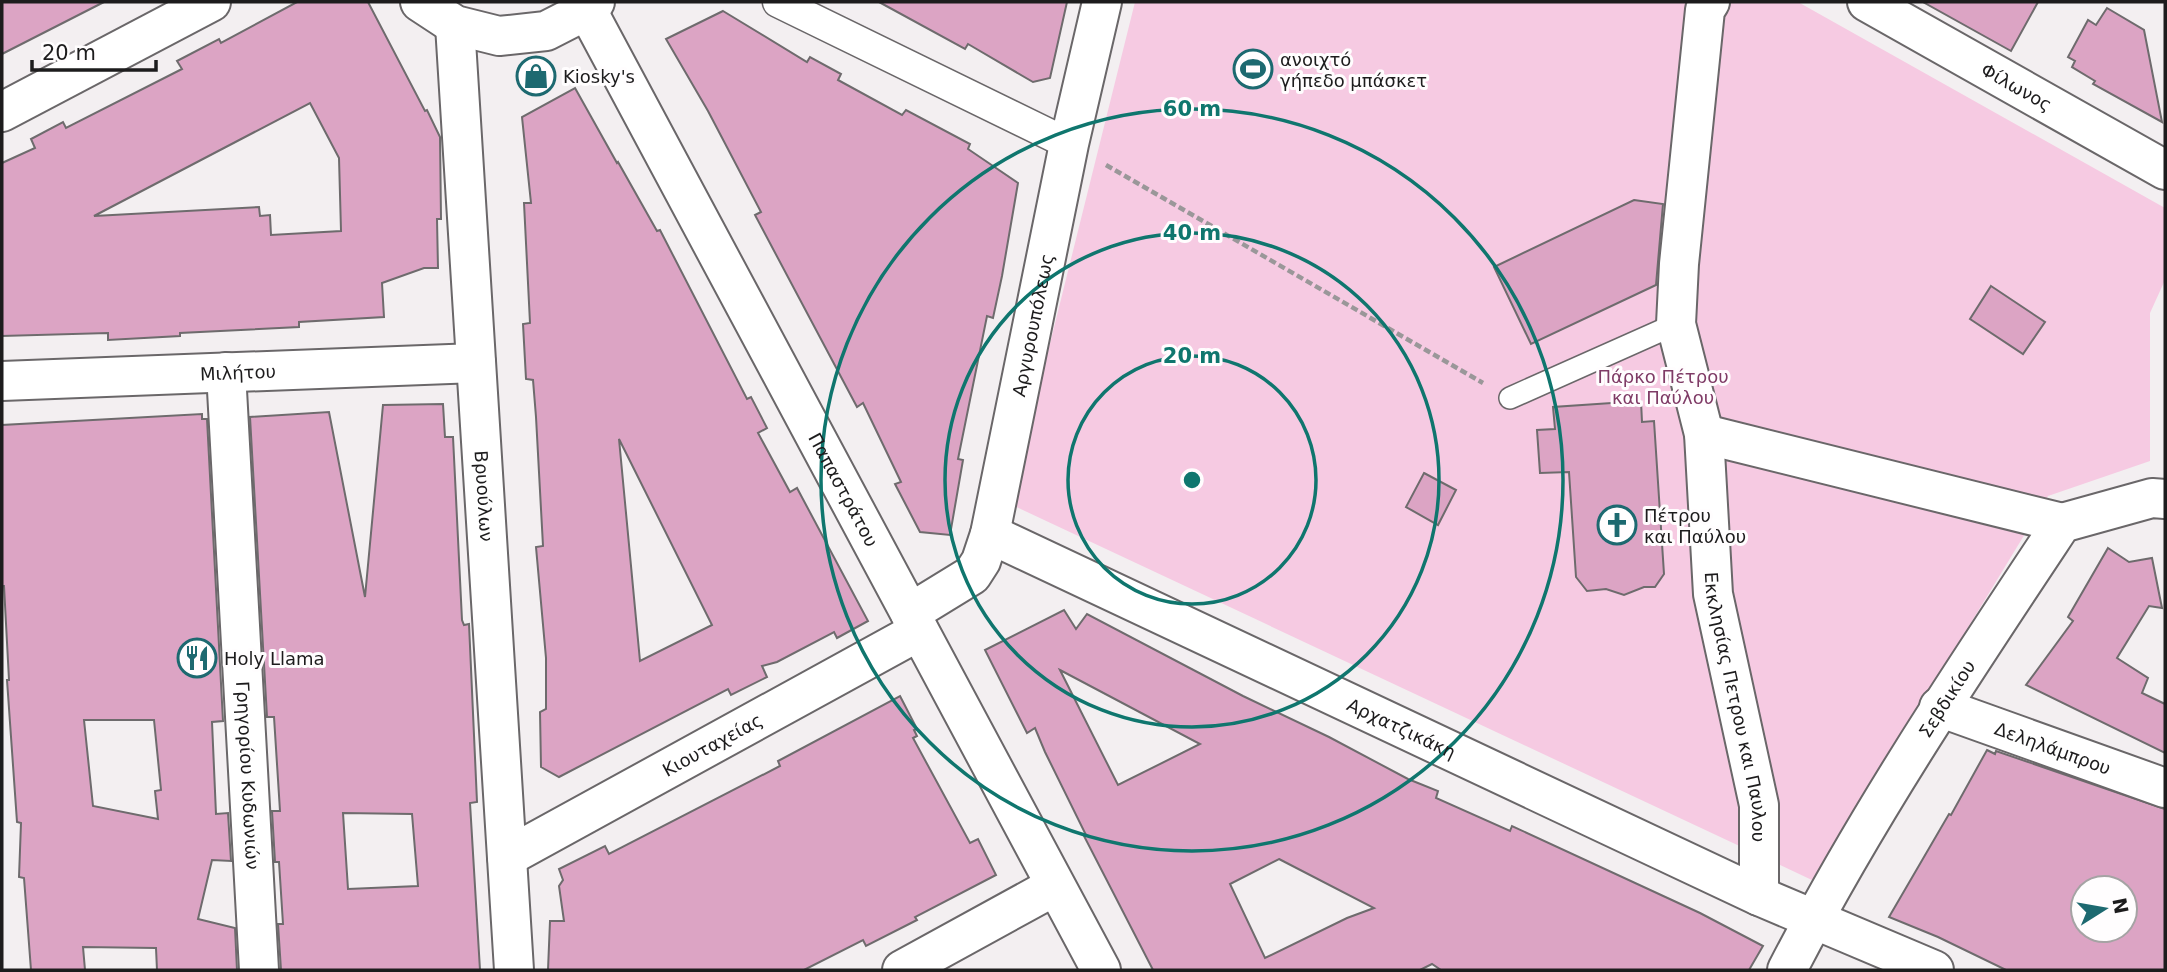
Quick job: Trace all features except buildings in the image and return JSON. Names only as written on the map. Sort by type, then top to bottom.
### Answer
[{"type":"street","points":[[2,111],[211,2]]},
{"type":"street","points":[[420,2],[455,25],[499,36],[546,31],[591,6]]},
{"type":"street","points":[[778,2],[1069,144]]},
{"type":"street","name":"Αργυρουπόλεως","points":[[914,622],[972,575],[981,561],[990,534],[1069,144],[1102,2]]},
{"type":"street","name":"Εκκλησίας Πετρου και Παυλου","points":[[1710,2],[1705,10],[1679,264],[1676,324],[1704,435],[1713,594],[1759,805],[1759,896]]},
{"type":"street","name":"Φίλωνος","points":[[1867,2],[2165,170]]},
{"type":"street","name":"Παπαστράτου","points":[[591,6],[914,622],[1101,970]]},
{"type":"street","name":"Βρυούλων","points":[[455,25],[514,970]]},
{"type":"street","name":"Μιλήτου","points":[[2,381],[476,363]]},
{"type":"street","name":"Γρηγορίου Κυδωνιών","points":[[226,372],[259,970]]},
{"type":"street","points":[[1704,435],[2062,523],[2152,498],[2165,499]]},
{"type":"street","name":"Σεβδικίου","points":[[1787,970],[1813,919],[1939,707],[2062,523]]},
{"type":"street","name":"Αρχατζικάκη","points":[[990,534],[1759,896],[1934,970]]},
{"type":"street","name":"Κιουταχείας","points":[[507,857],[914,622]]},
{"type":"street","name":"Δεληλάμπρου","points":[[1939,707],[2165,788]]},
{"type":"street","points":[[902,970],[1055,886]]},
{"type":"lane","points":[[1510,398],[1676,324]]},
{"type":"path","points":[[1069,144],[1510,398]]},
{"type":"green space","name":"Πάρκο Πέτρου και Παύλου","points":[[1135,2],[1798,2],[2165,208],[2165,280],[2150,313],[2150,461],[2048,496],[1814,881],[1010,504]]},
{"type":"place","name":"ανοιχτό γήπεδο μπάσκετ","points":[[1253,69]]},
{"type":"place","name":"Kiosky's","points":[[536,76]]},
{"type":"place","name":"Πέτρου και Παύλου","points":[[1617,525]]},
{"type":"place","name":"Holy Llama","points":[[197,658]]}]
